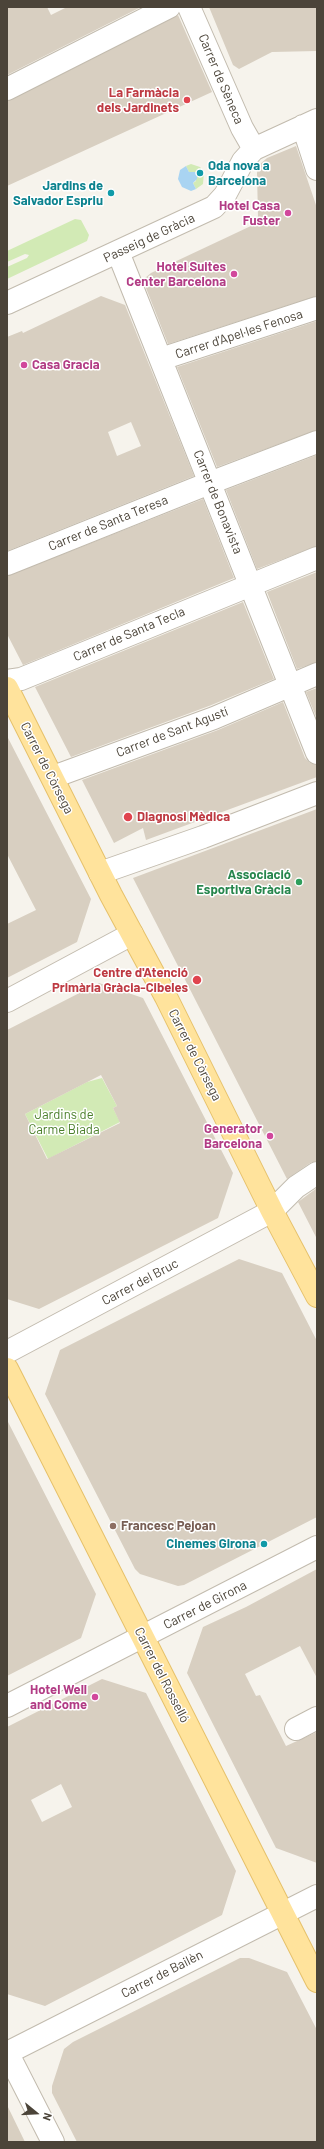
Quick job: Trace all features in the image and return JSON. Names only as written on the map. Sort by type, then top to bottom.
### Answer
[{"type":"main road","name":"Carrer de Còrsega","points":[[7,688],[100,872],[170,1004],[272,1211],[317,1296]]},
{"type":"main road","name":"Carrer del Rosselló","points":[[7,1370],[317,1981]]},
{"type":"street","points":[[7,89],[168,7]]},
{"type":"street","name":"Carrer de Sèneca","points":[[190,7],[242,128],[260,146]]},
{"type":"street","points":[[260,146],[310,123],[317,169]]},
{"type":"street","name":"Passeig de Gràcia","points":[[7,303],[214,207],[225,195],[243,161],[260,146]]},
{"type":"street","name":"Carrer de Bonavista","points":[[118,252],[291,684],[317,753]]},
{"type":"street","name":"Carrer d'Apel·les Fenosa","points":[[161,359],[317,308]]},
{"type":"street","name":"Carrer de Santa Teresa","points":[[7,564],[210,482],[317,442]]},
{"type":"street","name":"Carrer de Santa Tecla","points":[[7,681],[21,679],[317,558]]},
{"type":"street","name":"Carrer de Sant Agustí","points":[[53,777],[214,718],[317,674]]},
{"type":"street","points":[[100,872],[203,837],[317,793]]},
{"type":"street","points":[[7,1001],[132,934]]},
{"type":"street","name":"Carrer del Bruc","points":[[7,1352],[272,1211],[296,1187],[317,1173]]},
{"type":"street","name":"Carrer de Girona","points":[[7,1706],[317,1547]]},
{"type":"street","points":[[296,1729],[317,1718]]},
{"type":"street","name":"Carrer de Bailèn","points":[[7,2052],[317,1896]]},
{"type":"street","points":[[7,2052],[53,2142]]},
{"type":"green space","points":[[191,164],[200,167],[204,172],[203,184],[196,189],[193,183],[196,181],[192,172],[189,172],[186,166]]},
{"type":"green space","points":[[75,219],[81,220],[89,235],[87,241],[7,279],[7,267],[27,258],[29,255],[25,254],[7,262],[7,251]]},
{"type":"green space","name":"Jardins de Carme Biada","points":[[102,1078],[117,1106],[113,1108],[120,1122],[48,1159],[25,1114],[87,1082]]},
{"type":"water","points":[[186,166],[189,172],[195,172],[197,175],[197,179],[193,183],[196,189],[191,191],[182,187],[178,179],[180,170]]},
{"type":"building","points":[[7,7],[47,7],[51,15],[67,7],[141,7],[7,75]]},
{"type":"building","points":[[209,7],[317,7],[317,51],[272,52],[239,69],[233,65]]},
{"type":"building","points":[[178,15],[212,92],[7,186],[7,101]]},
{"type":"building","points":[[296,146],[317,208],[317,296],[168,344],[144,283],[145,278],[151,273],[253,225],[258,217],[257,173],[259,165],[267,158]]},
{"type":"building","points":[[101,296],[125,305],[194,476],[7,551],[7,337],[22,331],[23,333]],"holes":[[[131,422],[141,446],[117,456],[108,432]]]},
{"type":"building","points":[[317,321],[317,430],[217,467],[177,367]]},
{"type":"building","points":[[317,455],[317,546],[257,569],[226,490]]},
{"type":"building","points":[[203,499],[234,578],[23,665],[7,634],[7,576]]},
{"type":"building","points":[[317,572],[317,662],[297,669],[267,592]]},
{"type":"building","points":[[243,602],[274,679],[209,706],[71,757],[35,687]]},
{"type":"building","points":[[317,688],[317,719],[306,692]]},
{"type":"building","points":[[283,702],[305,758],[310,763],[317,765],[317,777],[146,840],[143,828],[114,843],[82,780],[218,730]]},
{"type":"building","points":[[7,736],[91,899],[77,942],[7,978],[7,924],[36,910],[7,854]]},
{"type":"building","points":[[317,809],[317,1161],[310,1163],[287,1179],[133,878]]},
{"type":"building","points":[[99,983],[143,998],[233,1173],[218,1218],[39,1309],[7,1299],[7,1030]],"holes":[[[101,1075],[117,1106],[113,1108],[120,1123],[47,1159],[25,1114]]]},
{"type":"building","points":[[317,1188],[317,1239],[298,1202]]},
{"type":"building","points":[[239,1259],[282,1273],[317,1341],[317,1517],[184,1585],[178,1586],[140,1574],[135,1569],[45,1394],[60,1350]]},
{"type":"building","points":[[7,1420],[96,1594],[81,1638],[7,1676]]},
{"type":"building","points":[[317,1569],[317,1678],[300,1646],[245,1674],[256,1696],[260,1695],[286,1746],[317,1732],[317,1863],[276,1848],[187,1673],[203,1627],[246,1607]]},
{"type":"building","points":[[102,1679],[146,1693],[236,1871],[222,1915],[45,2006],[7,1994],[7,1727]],"holes":[[[61,1784],[72,1807],[42,1822],[31,1800]]]},
{"type":"building","points":[[240,1958],[249,1958],[287,1972],[317,2030],[317,2142],[77,2142],[52,2093],[52,2086],[64,2049],[73,2042]]},
{"type":"building","points":[[7,2105],[25,2142],[7,2142]]},
{"type":"place","name":"La Farmàcia dels Jardinets","points":[[187,100]]},
{"type":"place","name":"Oda nova a Barcelona","points":[[200,173]]},
{"type":"place","name":"Jardins de Salvador Espriu","points":[[111,193]]},
{"type":"place","name":"Hotel Casa Fuster","points":[[288,213]]},
{"type":"place","name":"Hotel Suites Center Barcelona","points":[[234,274]]},
{"type":"place","name":"Casa Gracia","points":[[24,365]]},
{"type":"place","name":"Diagnosi Mèdica","points":[[128,817]]},
{"type":"place","name":"Associació Esportiva Gràcia","points":[[299,882]]},
{"type":"place","name":"Centre d'Atenció Primària Gràcia-Cibeles","points":[[197,980]]},
{"type":"place","name":"Generator Barcelona","points":[[270,1136]]},
{"type":"place","name":"Francesc Pejoan","points":[[113,1526]]},
{"type":"place","name":"Cinemes Girona","points":[[264,1544]]},
{"type":"place","name":"Hotel Well and Come","points":[[95,1697]]}]
